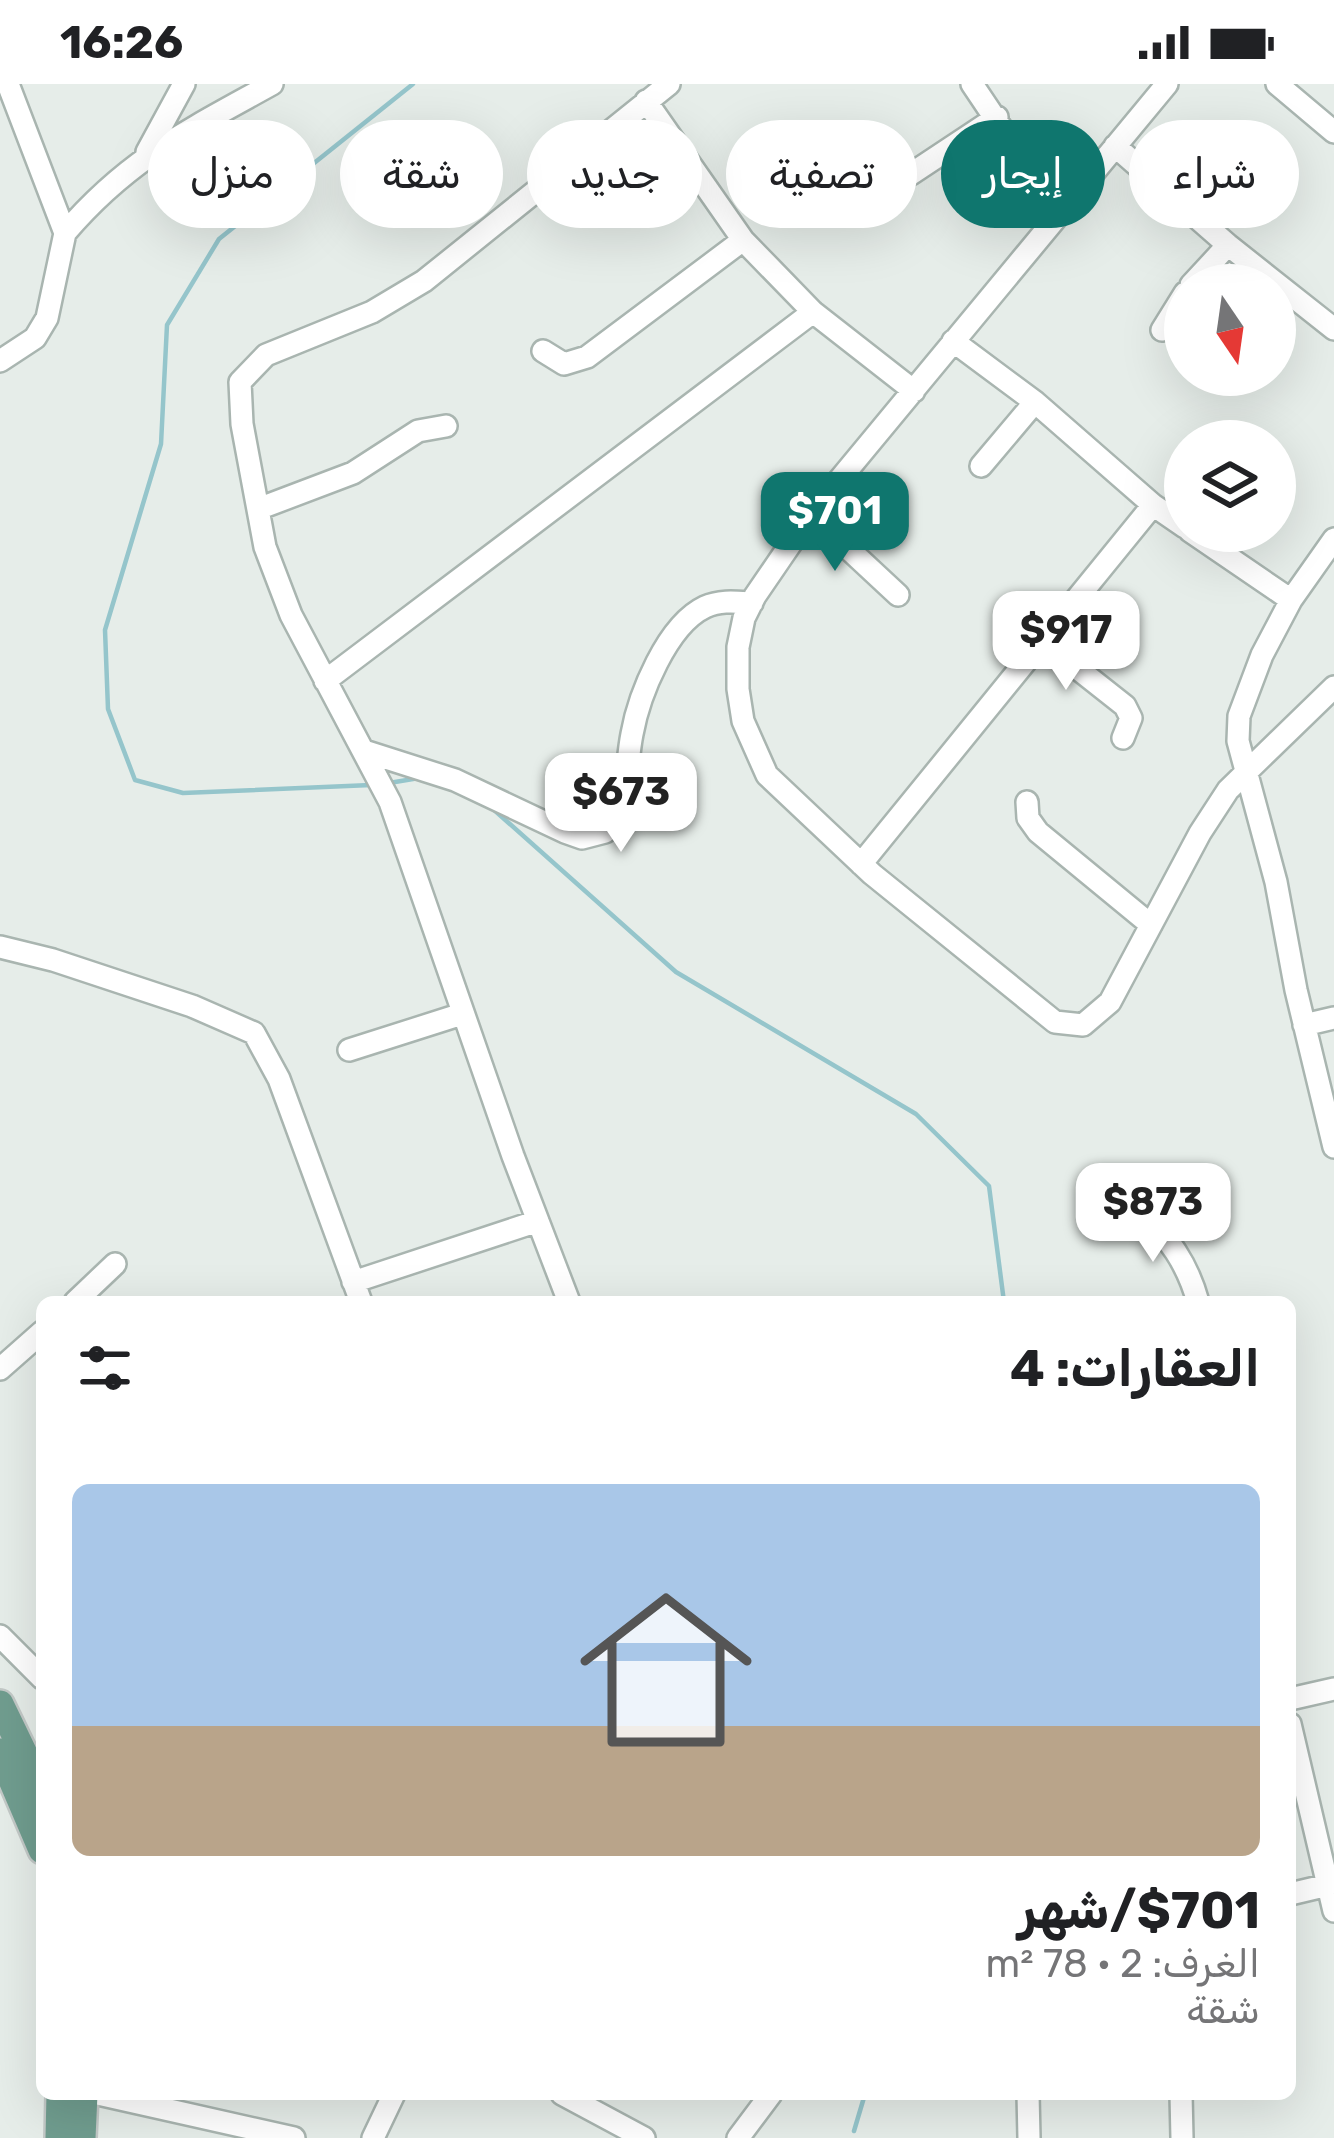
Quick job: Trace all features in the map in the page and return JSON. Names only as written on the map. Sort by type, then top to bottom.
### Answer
[{"type":"main road","points":[[0,1704],[36,1779]]},
{"type":"main road","points":[[0,1752],[36,1836]]},
{"type":"main road","points":[[59,2138],[60,2100]]},
{"type":"main road","points":[[82,2138],[83,2100]]},
{"type":"street","points":[[8,84],[64,232]]},
{"type":"street","points":[[146,155],[184,84]]},
{"type":"street","points":[[0,361],[35,338],[47,318],[64,232],[96,196],[146,155],[272,84]]},
{"type":"street","points":[[566,1296],[385,792],[325,682],[265,547],[239,393],[249,368],[266,355],[372,312],[411,289],[669,84]]},
{"type":"street","points":[[972,84],[1000,120]]},
{"type":"street","points":[[1105,158],[1167,84]]},
{"type":"street","points":[[1277,84],[1334,132]]},
{"type":"street","points":[[646,101],[743,241],[813,312],[914,391]]},
{"type":"street","points":[[917,170],[997,116]]},
{"type":"street","points":[[1115,146],[1334,329]]},
{"type":"street","points":[[1045,228],[811,514],[752,603],[737,667],[743,721],[752,748],[779,789],[861,864],[1055,1022],[1083,1025],[1110,1002],[1200,833],[1244,771],[1334,687]]},
{"type":"street","points":[[543,351],[564,364],[587,357],[743,241]]},
{"type":"street","points":[[1210,264],[1228,245]]},
{"type":"street","points":[[325,682],[813,312]]},
{"type":"street","points":[[953,341],[1035,402],[1164,513]]},
{"type":"street","points":[[981,466],[1035,402]]},
{"type":"street","points":[[258,509],[353,473],[418,431],[446,426]]},
{"type":"street","points":[[861,864],[1153,506]]},
{"type":"street","points":[[811,514],[898,595]]},
{"type":"street","points":[[1334,539],[1291,600],[1262,655],[1239,716],[1238,741],[1276,882],[1334,1148]]},
{"type":"street","points":[[1221,552],[1291,600]]},
{"type":"street","points":[[364,751],[455,780],[582,838],[605,832],[624,802],[632,733],[654,666],[701,609],[720,602],[752,603]]},
{"type":"street","points":[[1044,642],[1124,706],[1131,718],[1123,739]]},
{"type":"street","points":[[1027,802],[1028,818],[1039,832],[1151,925]]},
{"type":"street","points":[[0,947],[193,1006],[254,1033],[279,1079],[357,1292],[538,1221]]},
{"type":"street","points":[[349,1050],[462,1014]]},
{"type":"street","points":[[1304,1025],[1334,1018]]},
{"type":"street","points":[[1140,1209],[1173,1243],[1196,1296]]},
{"type":"street","points":[[81,1296],[116,1264]]},
{"type":"street","points":[[0,1369],[36,1337]]},
{"type":"street","points":[[0,1636],[36,1672]]},
{"type":"street","points":[[1296,1698],[1334,1690]]},
{"type":"street","points":[[1296,1749],[1334,1911]]},
{"type":"street","points":[[1296,1893],[1328,1885]]},
{"type":"street","points":[[125,2100],[294,2138]]},
{"type":"street","points":[[373,2138],[391,2100]]},
{"type":"street","points":[[573,2100],[644,2138]]},
{"type":"street","points":[[738,2138],[766,2100]]},
{"type":"street","points":[[1028,2100],[1029,2138]]},
{"type":"street","points":[[1180,2100],[1182,2138]]},
{"type":"waterway","points":[[371,785],[183,793],[135,780],[108,709],[105,630],[161,444],[167,325],[219,239],[413,84]]},
{"type":"waterway","points":[[389,783],[419,778]]},
{"type":"waterway","points":[[493,809],[676,972],[916,1114],[989,1186],[1003,1296]]},
{"type":"waterway","points":[[854,2131],[863,2100]]}]
